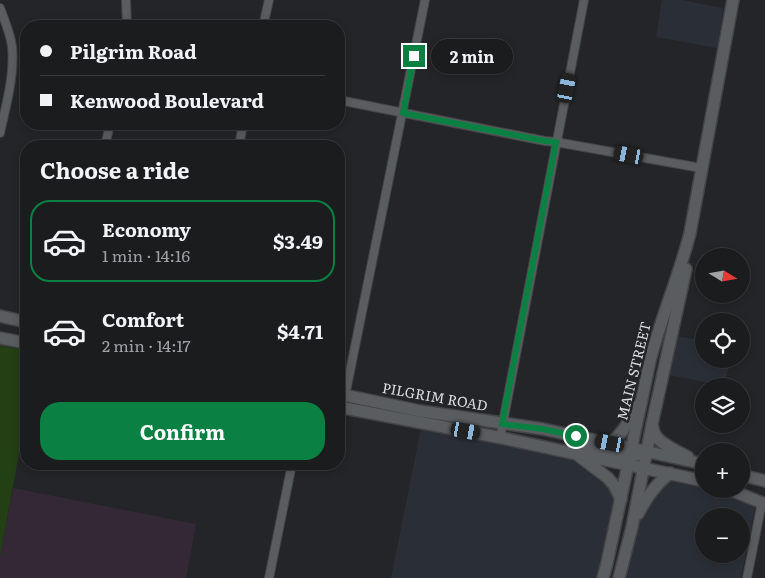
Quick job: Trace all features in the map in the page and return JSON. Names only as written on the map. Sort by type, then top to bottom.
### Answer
[{"type":"main road","name":"MAIN STREET","points":[[619,578],[632,527],[652,424],[687,264],[690,233],[730,1]]},
{"type":"main road","name":"MAIN STREET","points":[[603,578],[655,341],[690,233]]},
{"type":"main road","points":[[0,316],[20,321]]},
{"type":"main road","points":[[0,338],[20,342]]},
{"type":"main road","points":[[610,443],[623,432],[644,389]]},
{"type":"main road","name":"PILGRIM ROAD","points":[[345,396],[385,410],[576,454],[629,456],[647,451],[695,462]]},
{"type":"main road","name":"PILGRIM ROAD","points":[[345,407],[385,410],[543,429],[610,443],[644,469],[695,479]]},
{"type":"main road","points":[[652,424],[657,438],[671,448],[695,460]]},
{"type":"main road","points":[[548,448],[566,446],[629,456]]},
{"type":"main road","points":[[576,454],[608,478],[621,499]]},
{"type":"main road","points":[[632,527],[653,489],[670,474]]},
{"type":"main road","points":[[750,477],[765,481]]},
{"type":"main road","points":[[750,496],[764,500]]},
{"type":"street","points":[[126,0],[128,20]]},
{"type":"street","points":[[265,20],[269,0]]},
{"type":"street","points":[[345,381],[426,0]]},
{"type":"street","points":[[500,438],[584,0]]},
{"type":"street","points":[[0,8],[9,31],[12,48],[10,84],[0,133]]},
{"type":"street","points":[[345,101],[536,140],[701,168]]},
{"type":"street","points":[[269,578],[291,470]]},
{"type":"street","points":[[746,578],[764,500]]},
{"type":"shaded area","points":[[662,0],[682,0],[722,8],[717,48],[656,37]]},
{"type":"shaded area","points":[[677,336],[695,339],[695,368],[728,368],[726,378],[695,378],[695,380],[669,375]]},
{"type":"shaded area","points":[[421,428],[574,459],[592,467],[616,495],[598,578],[391,578]]},
{"type":"shaded area","points":[[668,479],[695,485],[695,498],[741,498],[753,505],[754,508],[750,533],[750,508],[695,508],[695,563],[744,563],[741,578],[623,578],[640,517]]},
{"type":"shaded area","points":[[13,488],[196,524],[186,578],[0,578],[0,556]]},
{"type":"green space","points":[[0,346],[20,349],[20,448],[0,556]]},
{"type":"route","points":[[414,56],[403,113],[556,142],[502,424],[543,429],[576,436]]}]
